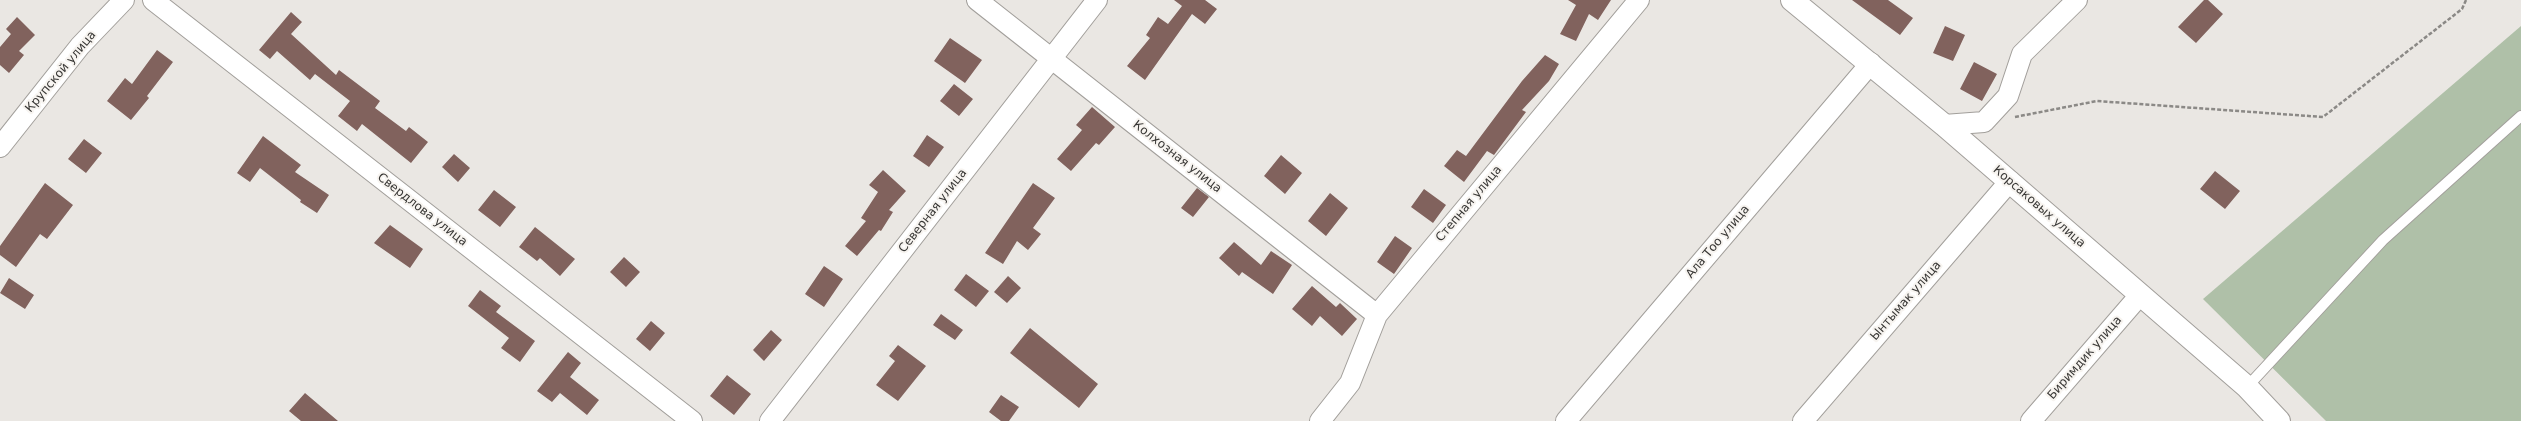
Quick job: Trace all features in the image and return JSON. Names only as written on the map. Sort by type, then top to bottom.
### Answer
[{"type":"street","name":"Крупской улица","points":[[0,147],[80,46],[124,0]]},
{"type":"street","name":"Свердлова улица","points":[[153,0],[692,421]]},
{"type":"street","name":"Колхозная улица","points":[[976,0],[1052,58],[1377,315]]},
{"type":"street","name":"Северная улица","points":[[770,421],[1097,0]]},
{"type":"street","name":"Степная улица","points":[[1320,421],[1350,383],[1377,315],[1639,0]]},
{"type":"street","name":"Корсаковых улица","points":[[1792,0],[2010,181],[2247,387],[2280,421]]},
{"type":"street","points":[[1944,125],[1984,122],[2008,96],[2022,54],[2077,0]]},
{"type":"street","name":"Ала Тоо улица","points":[[1566,421],[1870,64]]},
{"type":"street","name":"Ынтымак улица","points":[[1803,421],[2010,181]]},
{"type":"street","name":"Биримдик улица","points":[[2031,421],[2140,295]]},
{"type":"lane","points":[[2247,387],[2384,240],[2521,116]]},
{"type":"path","points":[[1984,122],[2097,101],[2323,117],[2462,9],[2466,0]]},
{"type":"green space","points":[[2521,26],[2521,421],[2326,421],[2203,299]]},
{"type":"building","points":[[1174,0],[1205,0],[1217,9],[1205,24],[1192,14],[1145,80],[1127,66],[1150,38],[1146,35],[1158,17],[1168,24],[1182,6]]},
{"type":"building","points":[[1568,0],[1611,0],[1598,20],[1589,14],[1576,41],[1560,34],[1576,5]]},
{"type":"building","points":[[1852,0],[1888,0],[1913,18],[1900,35]]},
{"type":"building","points":[[2204,0],[2208,0],[2223,14],[2196,43],[2178,27]]},
{"type":"building","points":[[291,12],[302,22],[291,34],[336,75],[339,70],[380,101],[375,108],[406,131],[409,127],[428,142],[411,163],[362,124],[357,131],[338,116],[350,101],[315,74],[310,80],[277,51],[270,59],[259,50]]},
{"type":"building","points":[[17,17],[35,35],[19,51],[24,55],[9,73],[0,65],[0,47],[11,34],[6,29]]},
{"type":"building","points":[[1945,26],[1965,35],[1953,61],[1933,53]]},
{"type":"building","points":[[950,38],[982,60],[965,83],[934,61]]},
{"type":"building","points":[[157,50],[173,62],[147,96],[149,98],[131,120],[107,101],[125,78],[132,84]]},
{"type":"building","points":[[1545,55],[1559,64],[1549,81],[1522,110],[1526,112],[1494,155],[1487,151],[1464,182],[1444,166],[1457,150],[1466,156],[1522,81]]},
{"type":"building","points":[[1974,62],[1997,74],[1982,101],[1960,89]]},
{"type":"building","points":[[954,84],[973,99],[959,116],[940,101]]},
{"type":"building","points":[[1092,107],[1115,127],[1099,145],[1096,143],[1071,171],[1057,159],[1082,130],[1076,125]]},
{"type":"building","points":[[927,135],[944,147],[929,167],[913,156]]},
{"type":"building","points":[[263,136],[301,165],[295,172],[329,195],[317,213],[300,202],[301,200],[260,168],[250,182],[237,173]]},
{"type":"building","points":[[84,139],[102,153],[86,173],[68,159]]},
{"type":"building","points":[[454,154],[470,168],[458,182],[442,167]]},
{"type":"building","points":[[1281,155],[1302,173],[1285,194],[1264,176]]},
{"type":"building","points":[[883,170],[906,191],[889,210],[893,212],[881,231],[879,230],[857,256],[845,246],[866,221],[861,218],[878,192],[869,185]]},
{"type":"building","points":[[2215,171],[2240,191],[2225,209],[2200,189]]},
{"type":"building","points":[[45,183],[73,205],[47,239],[40,234],[16,267],[0,255],[0,246]]},
{"type":"building","points":[[1033,183],[1055,198],[1033,228],[1041,234],[1028,250],[1017,241],[1003,264],[985,253]]},
{"type":"building","points":[[1197,188],[1209,197],[1193,217],[1181,208]]},
{"type":"building","points":[[1424,189],[1446,205],[1433,223],[1411,207]]},
{"type":"building","points":[[494,190],[516,207],[500,227],[478,210]]},
{"type":"building","points":[[1330,193],[1348,208],[1326,236],[1308,221]]},
{"type":"building","points":[[390,225],[423,249],[410,268],[374,243]]},
{"type":"building","points":[[535,227],[575,259],[560,276],[540,258],[537,261],[519,247]]},
{"type":"building","points":[[1395,236],[1412,248],[1394,274],[1377,262]]},
{"type":"building","points":[[1234,242],[1261,265],[1271,251],[1292,265],[1273,294],[1242,272],[1239,276],[1219,258]]},
{"type":"building","points":[[624,257],[640,272],[626,287],[610,272]]},
{"type":"building","points":[[824,266],[843,279],[824,307],[805,294]]},
{"type":"building","points":[[966,274],[989,291],[976,307],[954,290]]},
{"type":"building","points":[[1008,276],[1021,288],[1007,303],[994,292]]},
{"type":"building","points":[[9,278],[34,295],[25,309],[0,293]]},
{"type":"building","points":[[1312,286],[1336,307],[1340,303],[1357,319],[1342,336],[1320,316],[1312,326],[1292,309]]},
{"type":"building","points":[[480,290],[501,306],[496,312],[535,341],[520,362],[501,348],[509,338],[468,306]]},
{"type":"building","points":[[941,314],[963,330],[955,340],[933,325]]},
{"type":"building","points":[[651,321],[665,333],[650,351],[636,339]]},
{"type":"building","points":[[1030,328],[1098,384],[1079,408],[1010,353]]},
{"type":"building","points":[[771,330],[782,340],[764,361],[753,350]]},
{"type":"building","points":[[898,345],[926,366],[898,401],[876,385],[895,361],[889,356]]},
{"type":"building","points":[[568,352],[581,363],[570,377],[599,400],[587,415],[560,393],[552,402],[537,391]]},
{"type":"building","points":[[727,375],[751,394],[734,415],[710,396]]},
{"type":"building","points":[[305,393],[338,421],[301,421],[289,411]]},
{"type":"building","points":[[1001,395],[1019,407],[1009,421],[1001,421],[989,412]]}]
